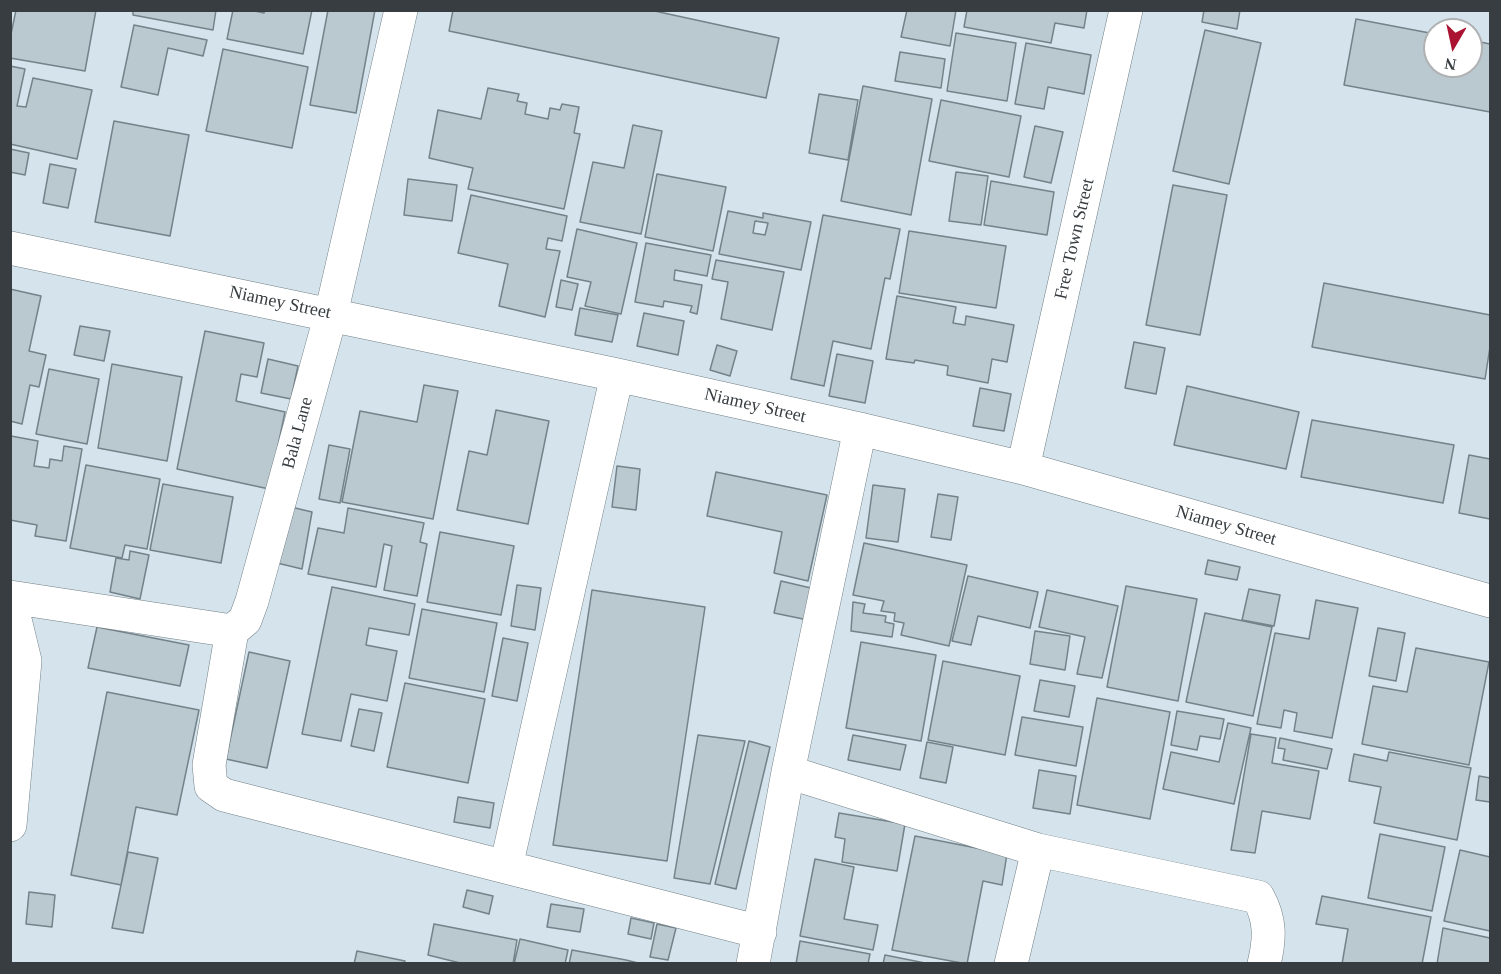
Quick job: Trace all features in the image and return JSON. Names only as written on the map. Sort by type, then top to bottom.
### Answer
[{"type":"street","name":"Bala Lane","points":[[232,631],[245,620],[252,601],[331,314],[401,10]]},
{"type":"street","name":"Free Town Street","points":[[1023,468],[1126,10]]},
{"type":"street","name":"Niamey Street","points":[[10,248],[331,314],[860,429],[1023,468],[1491,601]]},
{"type":"street","points":[[506,867],[617,375]]},
{"type":"street","points":[[753,963],[788,772],[860,429]]},
{"type":"street","points":[[10,825],[25,661],[10,598],[232,631],[208,765],[212,786],[224,795],[760,932]]},
{"type":"street","points":[[788,772],[1038,850],[1258,897],[1265,910],[1269,940],[1264,963]]},
{"type":"street","points":[[1011,963],[1038,850]]},
{"type":"building","points":[[16,10],[96,10],[85,71],[10,58],[10,39]]},
{"type":"building","points":[[133,10],[216,10],[213,30],[133,15]]},
{"type":"building","points":[[233,10],[264,13],[265,10],[312,10],[303,54],[227,39]]},
{"type":"building","points":[[328,10],[375,10],[356,113],[310,105]]},
{"type":"building","points":[[453,10],[650,10],[779,38],[766,98],[449,31]]},
{"type":"building","points":[[907,10],[956,10],[950,46],[901,37]]},
{"type":"building","points":[[967,10],[1087,10],[1084,28],[1055,23],[1051,43],[964,27]]},
{"type":"building","points":[[1204,10],[1240,10],[1237,29],[1202,22]]},
{"type":"building","points":[[1356,19],[1423,32],[1423,78],[1483,78],[1483,43],[1490,44],[1490,112],[1344,85]]},
{"type":"building","points":[[134,25],[207,40],[203,56],[168,48],[158,95],[121,87]]},
{"type":"building","points":[[1205,30],[1261,43],[1229,184],[1173,171]]},
{"type":"building","points":[[956,33],[1016,43],[1007,101],[947,91]]},
{"type":"building","points":[[1026,43],[1091,55],[1084,94],[1048,87],[1044,109],[1015,104]]},
{"type":"building","points":[[223,49],[308,67],[292,148],[206,131]]},
{"type":"building","points":[[900,52],[945,59],[941,88],[895,81]]},
{"type":"building","points":[[10,66],[25,69],[17,106],[26,107],[33,78],[92,90],[77,159],[10,144]]},
{"type":"building","points":[[863,86],[932,99],[911,215],[841,201]]},
{"type":"building","points":[[488,88],[519,94],[517,101],[527,103],[525,114],[548,119],[550,108],[560,110],[562,104],[579,107],[574,133],[580,134],[564,209],[468,189],[473,168],[429,158],[438,110],[481,119]]},
{"type":"building","points":[[819,94],[858,100],[848,160],[809,153]]},
{"type":"building","points":[[941,100],[1021,116],[1009,177],[929,161]]},
{"type":"building","points":[[114,121],[189,135],[170,236],[95,222]]},
{"type":"building","points":[[633,125],[662,131],[641,234],[580,222],[593,162],[624,168]]},
{"type":"building","points":[[1035,126],[1063,132],[1051,183],[1024,177]]},
{"type":"building","points":[[10,149],[29,153],[25,175],[10,172]]},
{"type":"building","points":[[50,164],[76,169],[68,208],[43,203]]},
{"type":"building","points":[[956,172],[988,176],[981,225],[949,221]]},
{"type":"building","points":[[657,174],[726,187],[713,251],[645,237]]},
{"type":"building","points":[[408,179],[457,185],[452,221],[404,215]]},
{"type":"building","points":[[991,181],[1054,192],[1047,235],[984,225]]},
{"type":"building","points":[[1173,185],[1227,195],[1200,335],[1146,325]]},
{"type":"building","points":[[471,195],[567,216],[562,241],[548,238],[546,249],[560,251],[545,317],[499,306],[508,264],[458,253]]},
{"type":"building","points":[[728,211],[763,218],[763,213],[811,222],[801,270],[719,254]],"holes":[[[755,221],[768,223],[765,235],[753,233]]]},
{"type":"building","points":[[823,215],[900,229],[890,279],[885,278],[871,349],[833,341],[824,386],[791,379]]},
{"type":"building","points":[[577,229],[637,243],[621,314],[585,306],[591,282],[567,277]]},
{"type":"building","points":[[909,231],[1006,246],[996,308],[899,293]]},
{"type":"building","points":[[646,243],[711,255],[707,276],[675,270],[674,280],[702,285],[697,314],[690,312],[692,306],[664,301],[663,307],[635,302]]},
{"type":"building","points":[[716,260],[784,272],[772,330],[721,319],[728,282],[712,279]]},
{"type":"building","points":[[561,280],[578,284],[572,310],[556,307]]},
{"type":"building","points":[[1324,283],[1490,315],[1490,347],[1485,379],[1312,347]]},
{"type":"building","points":[[10,289],[41,296],[29,351],[46,355],[39,387],[30,385],[22,424],[10,421]]},
{"type":"building","points":[[897,296],[956,307],[953,323],[965,325],[966,316],[1014,325],[1007,362],[992,359],[988,383],[947,375],[948,366],[915,360],[914,363],[886,359]]},
{"type":"building","points":[[580,308],[618,315],[612,342],[575,335]]},
{"type":"building","points":[[644,313],[684,321],[678,355],[637,346]]},
{"type":"building","points":[[80,326],[110,331],[104,361],[74,355]]},
{"type":"building","points":[[205,331],[264,343],[257,377],[241,374],[236,401],[285,412],[269,489],[177,469]]},
{"type":"building","points":[[1134,342],[1165,348],[1156,394],[1125,388]]},
{"type":"building","points":[[717,345],[737,351],[730,376],[710,370]]},
{"type":"building","points":[[837,354],[873,361],[865,403],[829,396]]},
{"type":"building","points":[[268,359],[298,366],[291,399],[261,393]]},
{"type":"building","points":[[112,364],[182,377],[167,461],[98,448]]},
{"type":"building","points":[[49,369],[99,379],[87,444],[36,434]]},
{"type":"building","points":[[424,385],[458,391],[433,519],[342,502],[360,411],[417,422]]},
{"type":"building","points":[[1187,386],[1299,412],[1286,469],[1174,445]]},
{"type":"building","points":[[980,388],[1011,394],[1004,431],[973,426]]},
{"type":"building","points":[[496,410],[549,421],[528,524],[457,510],[469,451],[487,455]]},
{"type":"building","points":[[1312,420],[1454,445],[1443,503],[1301,477]]},
{"type":"building","points":[[11,436],[38,441],[34,466],[49,468],[50,459],[62,461],[64,446],[82,449],[66,541],[35,536],[37,525],[10,520]]},
{"type":"building","points":[[329,445],[350,449],[340,503],[319,499]]},
{"type":"building","points":[[1469,455],[1490,459],[1490,519],[1459,513]]},
{"type":"building","points":[[86,465],[160,479],[147,549],[125,545],[122,558],[70,548]]},
{"type":"building","points":[[617,466],[640,469],[636,510],[612,507]]},
{"type":"building","points":[[716,472],[827,495],[808,581],[774,573],[782,532],[707,516]]},
{"type":"building","points":[[163,484],[233,497],[221,563],[150,550]]},
{"type":"building","points":[[873,485],[905,489],[898,542],[866,538]]},
{"type":"building","points":[[938,494],[958,497],[951,540],[931,537]]},
{"type":"building","points":[[291,507],[312,512],[302,569],[277,563]]},
{"type":"building","points":[[348,508],[424,523],[420,542],[427,544],[417,596],[384,590],[392,546],[384,544],[376,587],[308,574],[318,528],[344,533]]},
{"type":"building","points":[[440,532],[514,546],[501,615],[427,602]]},
{"type":"building","points":[[864,543],[967,565],[949,646],[901,635],[904,623],[894,621],[895,613],[881,611],[884,601],[853,595]]},
{"type":"building","points":[[130,551],[149,555],[140,599],[110,592],[116,558],[129,560]]},
{"type":"building","points":[[1208,560],[1240,567],[1237,580],[1205,574]]},
{"type":"building","points":[[968,576],[1038,592],[1030,628],[978,616],[971,645],[952,641]]},
{"type":"building","points":[[781,581],[815,589],[808,620],[774,613]]},
{"type":"building","points":[[517,585],[541,588],[535,630],[511,626]]},
{"type":"building","points":[[1126,586],[1197,599],[1178,701],[1107,687]]},
{"type":"building","points":[[332,587],[415,604],[409,635],[369,628],[366,645],[397,651],[387,701],[351,694],[341,741],[302,734]]},
{"type":"building","points":[[1249,589],[1280,595],[1274,626],[1242,620]]},
{"type":"building","points":[[592,590],[705,607],[667,861],[553,845]]},
{"type":"building","points":[[1047,590],[1118,606],[1102,678],[1077,674],[1085,637],[1039,627]]},
{"type":"building","points":[[1316,600],[1358,608],[1332,738],[1294,731],[1297,713],[1284,710],[1281,728],[1257,724],[1275,633],[1309,639]]},
{"type":"building","points":[[853,602],[865,604],[863,613],[886,616],[885,622],[894,624],[892,637],[851,631]]},
{"type":"building","points":[[422,609],[497,623],[484,692],[409,678]]},
{"type":"building","points":[[1205,613],[1272,627],[1253,716],[1186,702]]},
{"type":"building","points":[[97,627],[189,645],[180,686],[88,668]]},
{"type":"building","points":[[1378,628],[1405,633],[1396,681],[1369,676]]},
{"type":"building","points":[[1035,631],[1070,636],[1065,670],[1030,664]]},
{"type":"building","points":[[503,638],[528,643],[517,701],[492,696]]},
{"type":"building","points":[[861,642],[936,655],[921,741],[846,728]]},
{"type":"building","points":[[1416,648],[1489,662],[1469,765],[1362,744],[1373,686],[1407,692]]},
{"type":"building","points":[[249,652],[290,661],[267,768],[226,759]]},
{"type":"building","points":[[943,661],[1020,676],[1005,755],[928,740]]},
{"type":"building","points":[[1040,680],[1075,686],[1069,717],[1034,711]]},
{"type":"building","points":[[405,683],[485,699],[468,783],[387,767]]},
{"type":"building","points":[[107,692],[199,710],[177,815],[136,807],[121,885],[71,875]]},
{"type":"building","points":[[1097,698],[1170,712],[1150,819],[1077,805]]},
{"type":"building","points":[[359,709],[382,713],[374,751],[351,746]]},
{"type":"building","points":[[1177,711],[1224,719],[1220,739],[1200,736],[1197,750],[1171,745]]},
{"type":"building","points":[[1022,717],[1083,727],[1076,766],[1015,755]]},
{"type":"building","points":[[1228,723],[1251,728],[1234,804],[1163,789],[1171,752],[1219,762]]},
{"type":"building","points":[[1251,734],[1276,738],[1272,763],[1319,771],[1310,819],[1262,811],[1255,853],[1231,850]]},
{"type":"building","points":[[698,735],[745,741],[710,884],[674,878]]},
{"type":"building","points":[[853,735],[906,745],[900,770],[848,760]]},
{"type":"building","points":[[1280,738],[1332,749],[1327,769],[1283,760],[1285,749],[1278,748]]},
{"type":"building","points":[[749,741],[770,747],[736,889],[715,884]]},
{"type":"building","points":[[927,742],[953,747],[946,783],[920,778]]},
{"type":"building","points":[[1389,752],[1471,768],[1457,840],[1374,823],[1381,787],[1349,781],[1354,754],[1387,761]]},
{"type":"building","points":[[1039,770],[1076,776],[1070,814],[1033,808]]},
{"type":"building","points":[[1479,776],[1490,778],[1490,802],[1476,800]]},
{"type":"building","points":[[458,797],[494,803],[490,828],[454,822]]},
{"type":"building","points":[[839,813],[905,824],[897,871],[842,862],[845,839],[835,837]]},
{"type":"building","points":[[1380,834],[1445,847],[1432,911],[1368,898]]},
{"type":"building","points":[[915,836],[1007,854],[1002,885],[983,881],[967,964],[892,950]]},
{"type":"building","points":[[1460,850],[1490,857],[1490,931],[1444,921]]},
{"type":"building","points":[[128,852],[158,858],[143,933],[112,928]]},
{"type":"building","points":[[815,859],[854,867],[844,919],[878,925],[873,950],[800,936]]},
{"type":"building","points":[[467,890],[493,896],[489,914],[463,907]]},
{"type":"building","points":[[29,892],[55,895],[52,927],[26,924]]},
{"type":"building","points":[[1322,896],[1431,917],[1422,964],[1342,964],[1348,929],[1316,924]]},
{"type":"building","points":[[551,904],[584,909],[580,932],[547,927]]},
{"type":"building","points":[[631,918],[654,923],[651,939],[628,934]]},
{"type":"building","points":[[434,924],[517,940],[513,964],[464,964],[428,955]]},
{"type":"building","points":[[657,924],[676,928],[668,960],[650,957]]},
{"type":"building","points":[[1443,928],[1490,938],[1490,964],[1437,964]]},
{"type":"building","points":[[520,939],[568,950],[565,964],[514,964]]},
{"type":"building","points":[[800,941],[870,954],[868,964],[796,964]]},
{"type":"building","points":[[572,950],[626,960],[642,964],[569,964]]},
{"type":"building","points":[[357,951],[405,961],[404,964],[354,964]]},
{"type":"building","points":[[885,955],[930,964],[883,964]]}]
